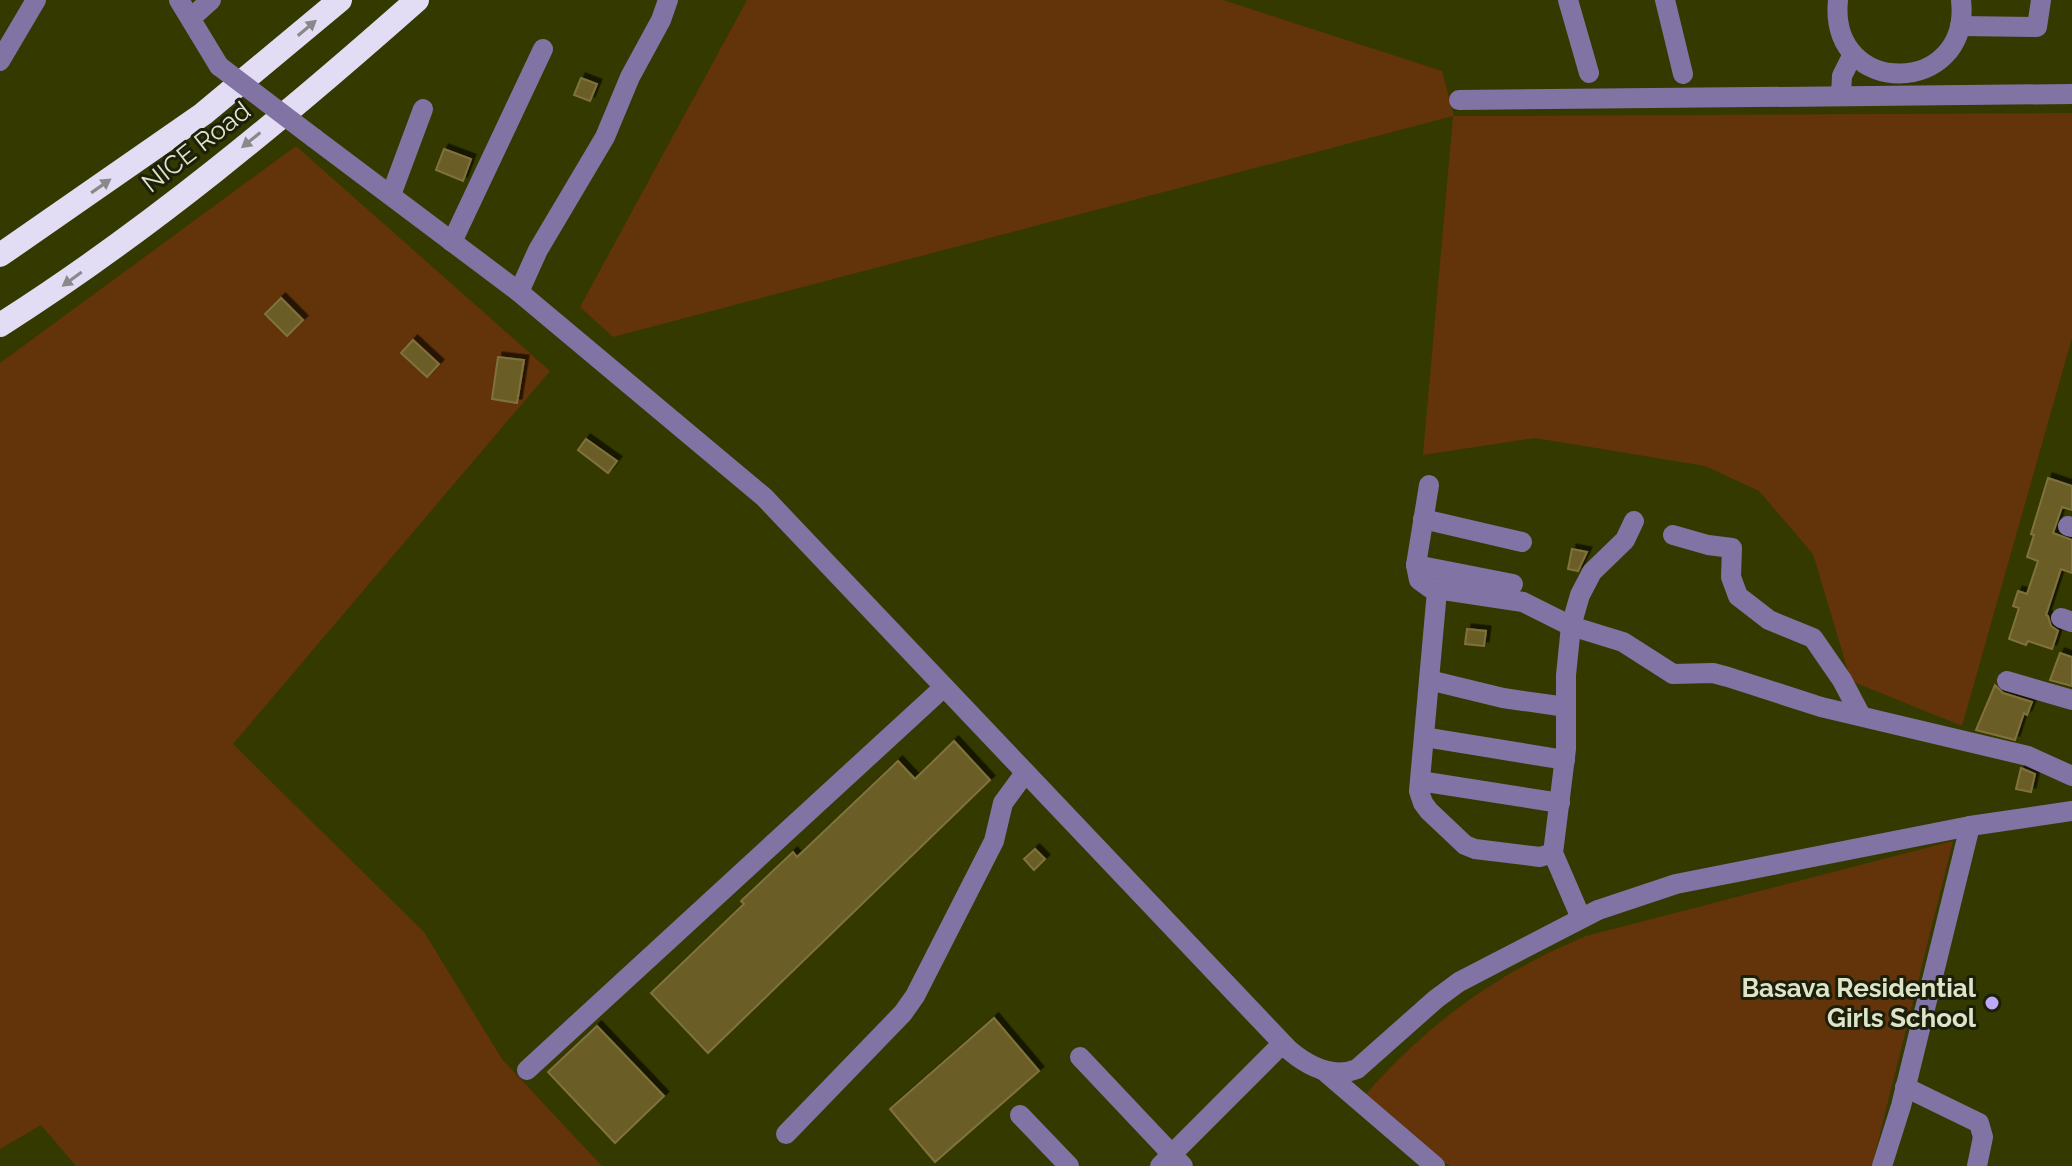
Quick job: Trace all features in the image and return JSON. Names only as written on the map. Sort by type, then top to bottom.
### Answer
[{"type":"highway","name":"NICE Road","points":[[0,255],[203,114],[340,0]]},
{"type":"highway","name":"NICE Road","points":[[0,325],[69,281],[211,172],[417,0]]},
{"type":"street","points":[[0,61],[36,0]]},
{"type":"street","points":[[179,0],[219,66],[519,292],[764,497],[1301,1061],[1323,1070],[1346,1074],[1357,1069],[1447,991],[1581,918],[1617,902],[1676,884],[1970,826],[2072,811]]},
{"type":"street","points":[[191,18],[211,0]]},
{"type":"street","points":[[519,292],[538,250],[605,137],[668,0]]},
{"type":"street","points":[[1568,0],[1589,73]]},
{"type":"street","points":[[1665,0],[1683,74]]},
{"type":"street","points":[[1838,0],[1838,26],[1853,54],[1870,68],[1896,75],[1923,70],[1939,60],[1952,46],[1960,26],[1961,0]]},
{"type":"street","points":[[2037,27],[2041,0]]},
{"type":"street","points":[[2037,27],[2053,0]]},
{"type":"street","points":[[1960,26],[2037,27]]},
{"type":"street","points":[[452,242],[543,49]]},
{"type":"street","points":[[1841,95],[1842,76],[1853,54]]},
{"type":"street","points":[[1939,60],[1945,75],[1943,95]]},
{"type":"street","points":[[1459,100],[2072,94]]},
{"type":"street","points":[[391,195],[423,109]]},
{"type":"street","points":[[1429,485],[1416,565],[1419,580],[1424,586],[1437,591],[1523,602],[1571,626],[1623,642],[1673,674],[1713,673],[1821,707],[2028,756],[2072,776]]},
{"type":"street","points":[[1423,519],[1522,542]]},
{"type":"street","points":[[1581,918],[1553,853],[1565,760],[1566,675],[1571,626],[1580,595],[1592,572],[1625,540],[1634,521]]},
{"type":"street","points":[[1673,535],[1732,548],[1731,577],[1738,596],[1769,620],[1813,638],[1842,680],[1861,716]]},
{"type":"street","points":[[1416,565],[1513,584]]},
{"type":"street","points":[[1437,591],[1419,791],[1423,803],[1452,835],[1475,849],[1540,857],[1553,853]]},
{"type":"street","points":[[1429,680],[1503,698],[1566,707]]},
{"type":"street","points":[[2007,681],[2072,700]]},
{"type":"street","points":[[527,1070],[944,687]]},
{"type":"street","points":[[1424,737],[1565,760]]},
{"type":"street","points":[[786,1134],[903,1013],[915,996],[994,841],[1003,803],[1025,773]]},
{"type":"street","points":[[1420,781],[1560,803]]},
{"type":"street","points":[[1882,1166],[1905,1087],[1970,826]]},
{"type":"street","points":[[1080,1057],[1172,1162],[1282,1044]]},
{"type":"street","points":[[1323,1070],[1435,1166]]},
{"type":"street","points":[[1905,1087],[1979,1123],[1983,1137],[1977,1166]]},
{"type":"street","points":[[1020,1115],[1069,1166]]},
{"type":"shaded area","points":[[747,0],[1223,0],[1442,71],[1454,116],[2072,113],[2072,338],[1962,726],[1851,681],[1813,554],[1759,491],[1705,466],[1535,438],[1423,455],[1453,116],[613,337],[580,307]]},
{"type":"shaded area","points":[[296,146],[550,371],[233,744],[424,932],[502,1059],[602,1166],[76,1166],[41,1125],[0,1149],[0,363]]},
{"type":"shaded area","points":[[1953,841],[1872,1166],[1450,1166],[1424,1149],[1366,1094],[1414,1044],[1467,1002],[1524,966],[1586,936]]},
{"type":"building","points":[[581,78],[597,84],[590,101],[574,95]]},
{"type":"building","points":[[444,149],[471,159],[463,181],[436,170]]},
{"type":"building","points":[[281,298],[303,320],[287,336],[265,314]]},
{"type":"building","points":[[413,340],[439,364],[427,377],[401,353]]},
{"type":"building","points":[[498,357],[524,360],[517,403],[492,399]]},
{"type":"building","points":[[586,439],[617,461],[608,473],[578,450]]},
{"type":"building","points":[[2048,478],[2072,486],[2072,510],[2062,507],[2053,533],[2072,540],[2072,573],[2061,569],[2046,615],[2051,626],[2058,631],[2052,649],[2009,639],[2019,608],[2013,606],[2018,591],[2027,594],[2038,561],[2027,557]]},
{"type":"building","points":[[1572,549],[1587,552],[1578,571],[1568,569]]},
{"type":"building","points":[[1467,629],[1486,631],[1484,646],[1465,644]]},
{"type":"building","points":[[2060,653],[2072,657],[2072,686],[2050,680]]},
{"type":"building","points":[[1995,685],[2003,693],[2032,702],[2027,715],[2024,713],[2015,740],[1976,730]]},
{"type":"building","points":[[954,741],[990,780],[708,1053],[651,993],[793,852],[797,857],[898,761],[915,779]]},
{"type":"building","points":[[2021,768],[2035,774],[2031,792],[2016,789]]},
{"type":"building","points":[[1035,849],[1045,859],[1034,870],[1024,859]]},
{"type":"building","points":[[994,1018],[1039,1071],[935,1162],[890,1109]]},
{"type":"building","points":[[597,1026],[664,1096],[615,1143],[548,1072]]},
{"type":"place","name":"Basava Residential Girls School","points":[[1992,1003]]}]
